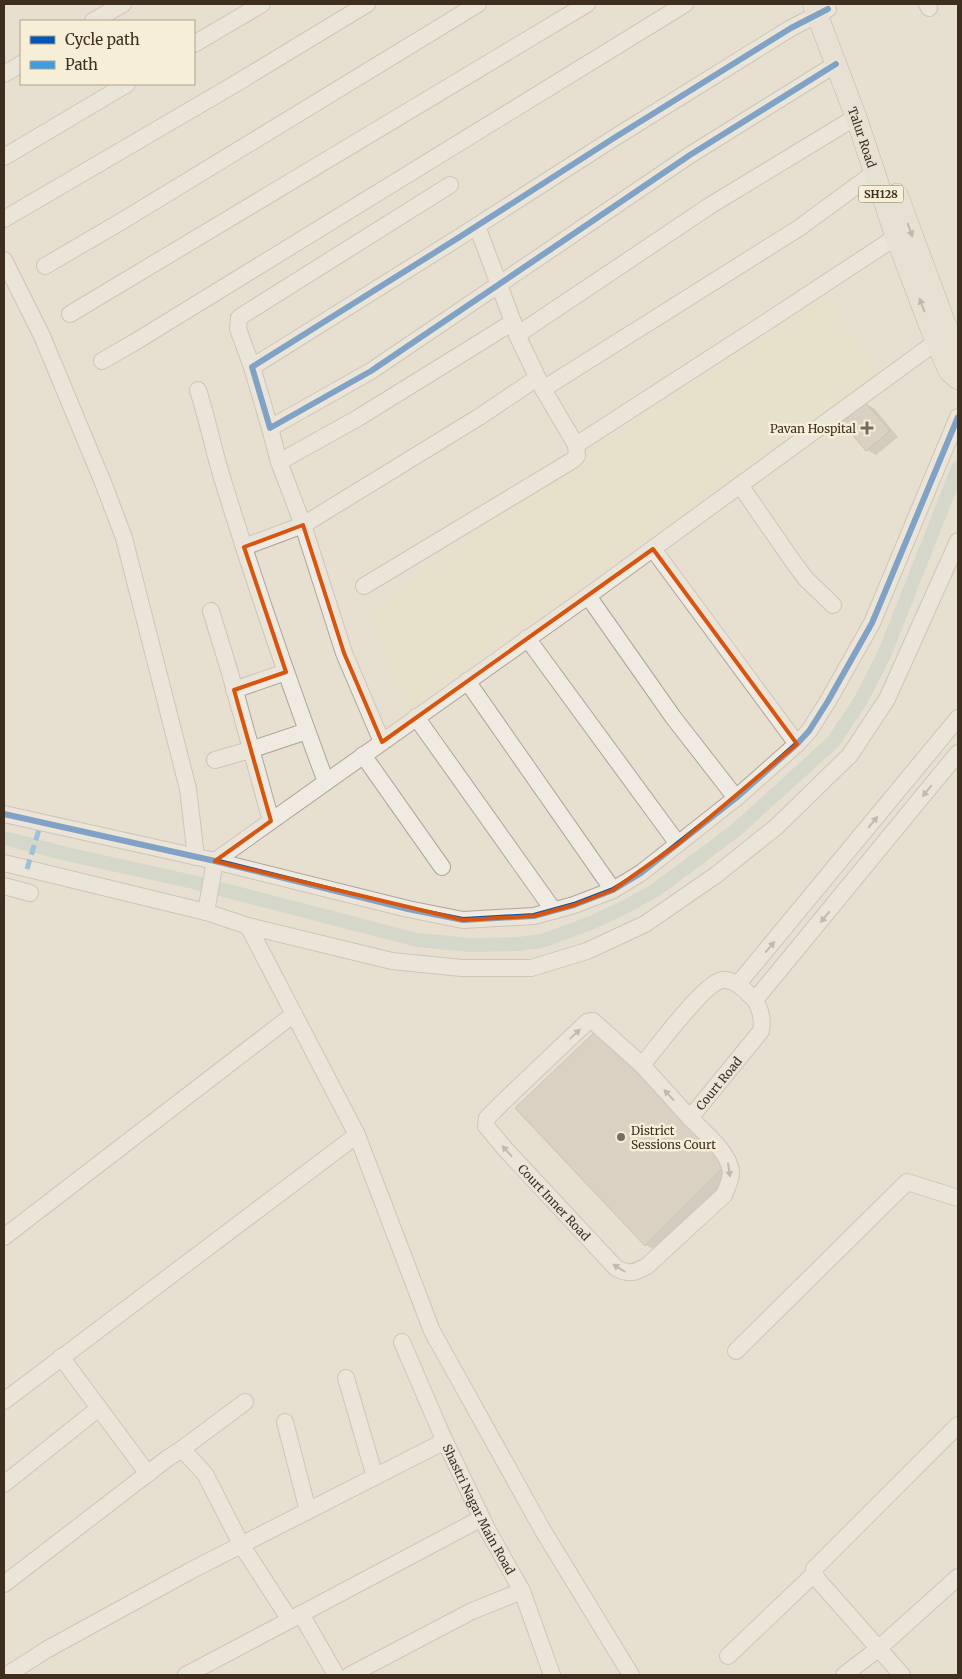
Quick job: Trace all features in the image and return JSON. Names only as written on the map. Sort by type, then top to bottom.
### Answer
[{"type":"main road","name":"Talur Road","points":[[821,8],[836,64],[856,117],[896,237],[948,371],[958,378]]},
{"type":"main road","name":"Talur Road","points":[[821,8],[950,337],[958,378]]},
{"type":"street","points":[[95,20],[123,4]]},
{"type":"street","points":[[195,43],[262,4]]},
{"type":"street","points":[[4,220],[367,4]]},
{"type":"street","points":[[45,266],[478,4]]},
{"type":"street","points":[[70,314],[587,4]]},
{"type":"street","points":[[102,360],[136,342],[686,4]]},
{"type":"street","points":[[252,367],[821,8]]},
{"type":"street","points":[[270,428],[371,371],[690,155],[836,64]]},
{"type":"street","points":[[4,74],[20,65]]},
{"type":"street","points":[[4,157],[125,85]]},
{"type":"street","points":[[279,462],[515,329],[711,205],[856,117]]},
{"type":"street","points":[[244,547],[303,525],[479,417],[540,383],[799,228],[874,173]]},
{"type":"street","points":[[382,742],[344,652],[303,525],[279,462],[252,367],[238,329],[239,318],[450,185]]},
{"type":"street","points":[[364,586],[573,460],[576,456],[576,445],[540,383],[515,329],[477,226]]},
{"type":"street","points":[[576,445],[768,322],[896,237]]},
{"type":"street","points":[[4,260],[42,336],[124,538],[188,789],[196,858]]},
{"type":"street","points":[[207,906],[214,867],[270,821],[588,596],[936,342]]},
{"type":"street","points":[[198,390],[244,547],[286,672],[326,782]]},
{"type":"street","points":[[4,814],[196,858],[214,867],[463,920],[534,916],[554,911],[613,890],[641,873],[736,798],[797,744],[817,720],[872,623],[958,418]]},
{"type":"street","points":[[740,484],[794,564],[806,579],[833,605]]},
{"type":"street","points":[[4,863],[207,906],[248,926],[392,961],[472,968],[531,968],[587,950],[645,924],[716,875],[776,826],[850,755],[887,699],[958,541]]},
{"type":"street","points":[[653,549],[797,744]]},
{"type":"street","points":[[588,596],[673,716],[736,798]]},
{"type":"street","points":[[211,611],[270,821]]},
{"type":"street","points":[[528,638],[678,844]]},
{"type":"street","points":[[234,690],[286,672]]},
{"type":"street","points":[[467,681],[613,890]]},
{"type":"street","points":[[416,717],[554,911]]},
{"type":"street","points":[[738,984],[958,718]]},
{"type":"street","points":[[215,760],[307,731]]},
{"type":"street","points":[[642,1065],[700,995],[712,984],[722,980],[738,984],[755,1000],[958,753]]},
{"type":"street","points":[[363,755],[442,867]]},
{"type":"street","points":[[4,886],[30,893]]},
{"type":"street","points":[[248,926],[357,1135],[432,1331],[542,1529],[630,1675]]},
{"type":"street","name":"Court Road","points":[[642,1065],[690,1118],[761,1031],[761,1014],[755,1000]]},
{"type":"street","points":[[4,1238],[294,1014]]},
{"type":"street","name":"Court Inner Road","points":[[642,1065],[594,1021],[588,1022],[487,1118],[486,1126],[616,1268],[624,1272],[631,1273],[647,1266],[724,1196],[731,1175],[727,1160],[716,1145],[690,1118]]},
{"type":"street","points":[[4,1401],[357,1135]]},
{"type":"street","points":[[736,1351],[907,1182],[958,1198]]},
{"type":"street","name":"Shastri Nagar Main Road","points":[[402,1342],[445,1441],[482,1518],[522,1590],[552,1675]]},
{"type":"street","points":[[62,1357],[148,1474]]},
{"type":"street","points":[[346,1378],[375,1477]]},
{"type":"street","points":[[4,1584],[245,1402]]},
{"type":"street","points":[[4,1484],[99,1408]]},
{"type":"street","points":[[284,1422],[308,1511]]},
{"type":"street","points":[[902,1675],[818,1580],[814,1569],[958,1425]]},
{"type":"street","points":[[7,1675],[46,1650],[190,1571],[445,1441]]},
{"type":"street","points":[[182,1449],[205,1474],[242,1546],[296,1617],[336,1675]]},
{"type":"street","points":[[186,1675],[482,1518]]},
{"type":"street","points":[[844,1675],[878,1649],[958,1577]]},
{"type":"street","points":[[728,1656],[818,1580]]},
{"type":"street","points":[[350,1675],[472,1611],[522,1590]]},
{"type":"highlighted area","points":[[303,525],[344,653],[382,742],[653,549],[797,744],[678,844],[613,890],[574,905],[534,916],[463,920],[215,861],[271,821],[234,690],[286,672],[244,547]]},
{"type":"shaded area","points":[[826,296],[879,373],[408,709],[370,615],[488,519]]},
{"type":"building","points":[[866,403],[890,431],[866,451],[842,422]]},
{"type":"building","name":"District Sessions Court","points":[[598,1029],[726,1165],[645,1246],[515,1108]]},
{"type":"waterway","points":[[4,838],[193,882],[417,940],[470,945],[519,944],[542,941],[591,923],[654,891],[684,869],[736,830],[833,742],[861,700],[884,655],[958,468]]},
{"type":"marked path","points":[[27,869],[41,823]]},
{"type":"cycle path","points":[[828,9],[791,28],[614,138],[252,367],[270,428],[371,371],[690,155],[836,64]]},
{"type":"cycle path","points":[[4,814],[215,861],[408,909],[463,920],[534,916],[574,905],[613,890],[641,873],[736,798],[809,731],[872,623],[958,417]]},
{"type":"place","name":"Pavan Hospital","points":[[867,428]]},
{"type":"place","name":"District Sessions Court","points":[[621,1137]]}]
